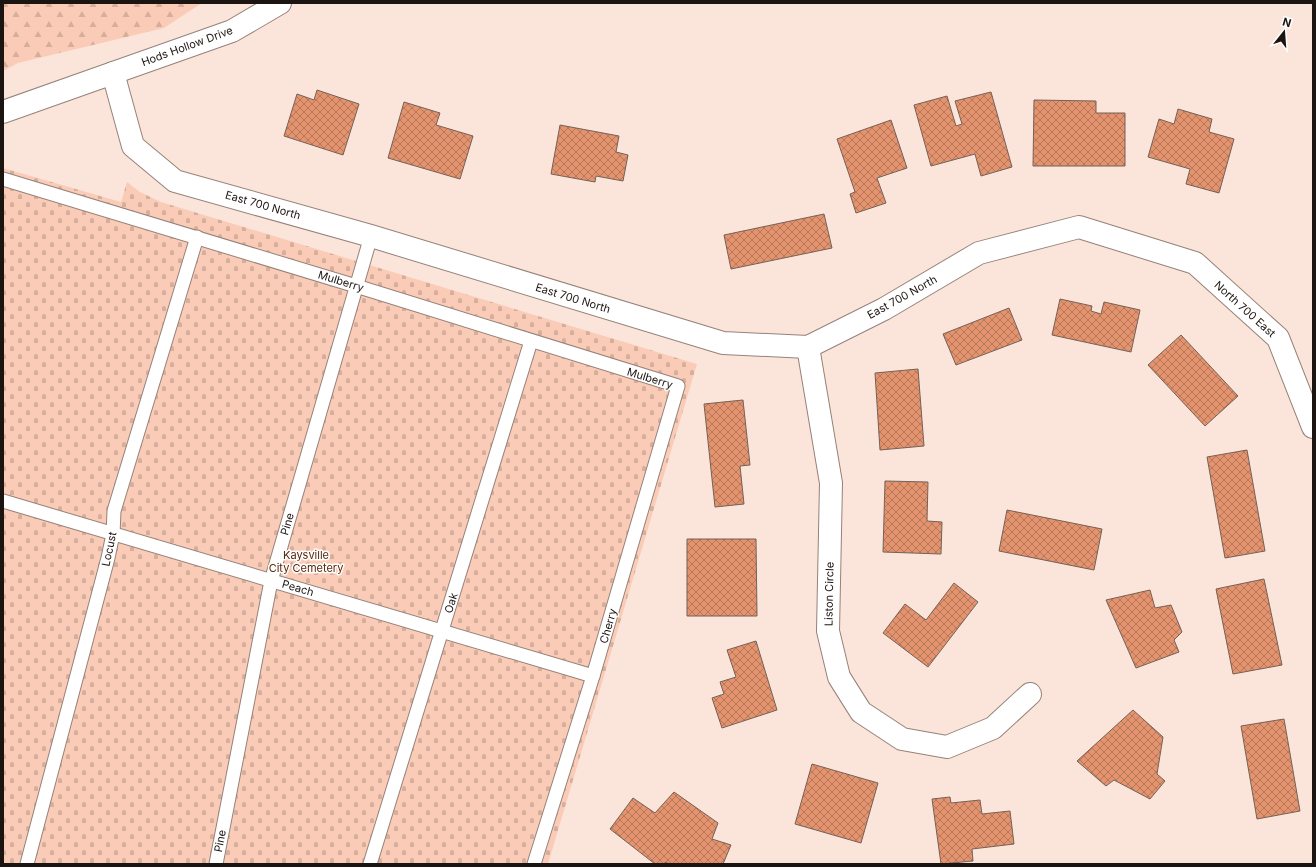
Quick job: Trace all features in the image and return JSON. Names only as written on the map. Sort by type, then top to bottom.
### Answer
[{"type":"street","name":"Hods Hollow Drive","points":[[113,73],[232,30],[280,3]]},
{"type":"street","points":[[3,112],[113,73]]},
{"type":"street","name":"East 700 North","points":[[113,73],[133,146],[175,181],[371,236],[723,343],[808,347],[884,309],[979,253],[1079,227],[1195,263]]},
{"type":"street","name":"North 700 East","points":[[1195,263],[1278,338],[1313,427]]},
{"type":"street","name":"Liston Circle","points":[[808,347],[831,483],[828,631],[839,677],[861,712],[902,739],[947,747],[993,728],[1030,694]]},
{"type":"lane","name":"Mulberry","points":[[3,179],[198,237],[678,386]]},
{"type":"lane","name":"Pine","points":[[216,864],[271,580],[371,236]]},
{"type":"lane","name":"Locust","points":[[27,864],[113,534],[114,512],[198,237]]},
{"type":"lane","name":"Oak","points":[[370,864],[443,631],[531,341]]},
{"type":"lane","name":"Cherry","points":[[534,864],[593,676],[678,386]]},
{"type":"lane","name":"Peach","points":[[3,501],[593,676]]},
{"type":"green space","points":[[3,3],[202,3],[164,28],[18,63],[3,71]]},
{"type":"green space","name":"Kaysville City Cemetery","points":[[3,168],[121,202],[127,182],[140,192],[161,202],[697,364],[548,864],[3,864]]},
{"type":"building","points":[[317,90],[359,104],[343,155],[284,136],[297,94],[314,100]]},
{"type":"building","points":[[991,92],[1012,167],[981,176],[975,154],[931,166],[914,105],[947,96],[956,126],[962,124],[955,101]]},
{"type":"building","points":[[1034,100],[1096,101],[1096,113],[1125,113],[1125,166],[1033,166]]},
{"type":"building","points":[[404,102],[440,113],[436,125],[473,136],[460,179],[388,158]]},
{"type":"building","points":[[1178,109],[1212,119],[1209,132],[1234,139],[1219,193],[1186,184],[1190,169],[1148,157],[1159,119],[1174,124]]},
{"type":"building","points":[[891,120],[907,168],[877,178],[886,203],[856,213],[850,194],[855,192],[837,139]]},
{"type":"building","points":[[560,125],[619,136],[616,152],[628,155],[623,181],[596,176],[595,182],[551,174]]},
{"type":"building","points":[[824,214],[832,248],[731,269],[724,235]]},
{"type":"building","points":[[1060,299],[1092,306],[1091,311],[1101,314],[1104,302],[1140,310],[1131,352],[1052,335]]},
{"type":"building","points":[[1009,308],[1022,340],[956,365],[943,334]]},
{"type":"building","points":[[1181,335],[1238,396],[1205,426],[1148,365]]},
{"type":"building","points":[[918,369],[924,446],[880,450],[875,373]]},
{"type":"building","points":[[743,400],[750,465],[740,466],[744,504],[715,507],[704,404]]},
{"type":"building","points":[[1247,450],[1265,551],[1225,558],[1207,457]]},
{"type":"building","points":[[885,481],[928,482],[927,521],[942,522],[941,554],[883,552]]},
{"type":"building","points":[[1007,510],[1102,529],[1094,570],[999,551]]},
{"type":"building","points":[[687,539],[756,539],[757,616],[687,616]]},
{"type":"building","points":[[1264,579],[1282,665],[1233,674],[1216,589]]},
{"type":"building","points":[[954,583],[978,602],[928,667],[883,633],[905,604],[926,620]]},
{"type":"building","points":[[1150,590],[1155,608],[1171,605],[1182,632],[1174,640],[1179,652],[1136,668],[1106,600]]},
{"type":"building","points":[[756,641],[777,710],[722,728],[712,698],[724,694],[720,682],[736,677],[727,650]]},
{"type":"building","points":[[1133,710],[1163,737],[1157,774],[1165,781],[1150,799],[1114,780],[1106,786],[1077,761]]},
{"type":"building","points":[[1284,719],[1300,811],[1257,819],[1241,726]]},
{"type":"building","points":[[812,764],[878,783],[861,843],[795,824]]},
{"type":"building","points":[[674,792],[718,823],[712,839],[731,845],[723,864],[669,864],[666,862],[663,864],[655,864],[610,829],[633,798],[655,813]]},
{"type":"building","points":[[950,797],[951,803],[980,800],[982,814],[1010,811],[1014,844],[972,849],[973,861],[941,864],[932,799]]}]
